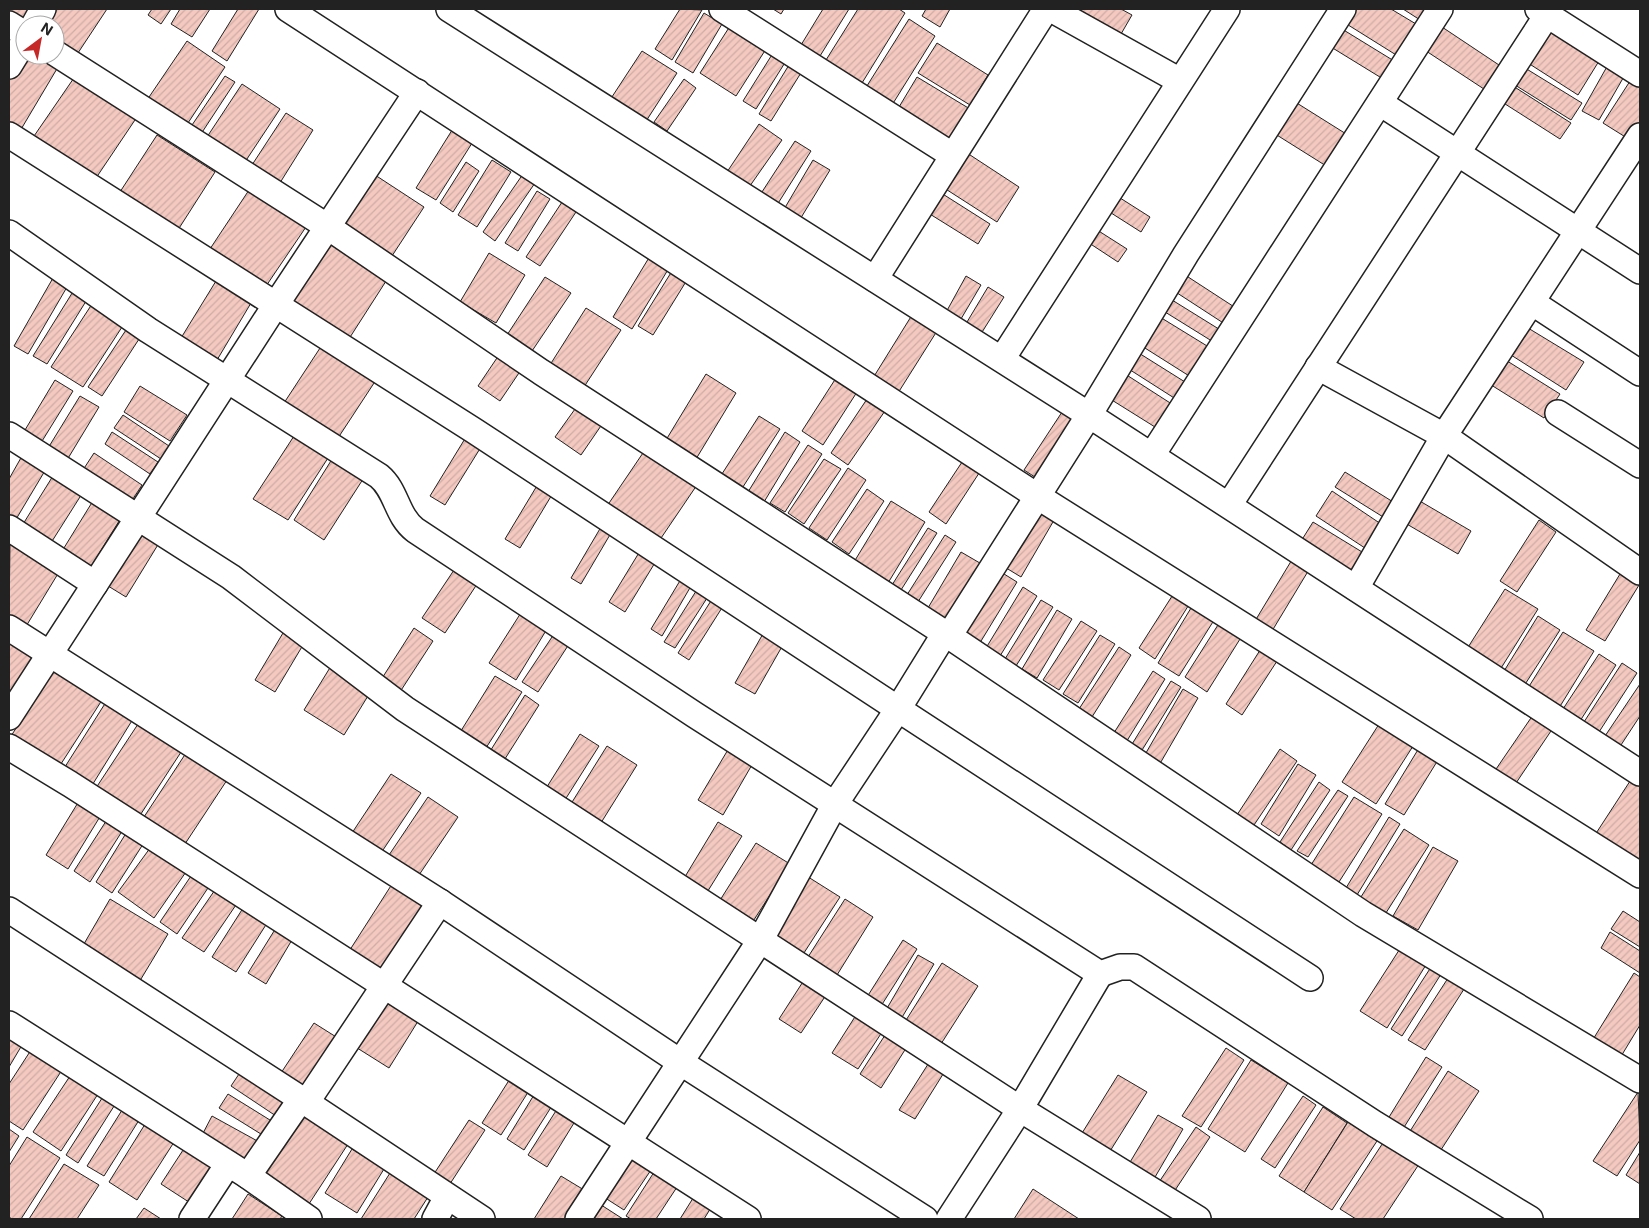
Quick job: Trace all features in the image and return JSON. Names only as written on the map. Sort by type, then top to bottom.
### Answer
[{"type":"street","points":[[288,9],[1037,496],[1640,875]]},
{"type":"street","points":[[449,9],[486,18],[876,279],[1152,455],[1640,773]]},
{"type":"street","points":[[722,9],[952,155]]},
{"type":"street","points":[[876,279],[952,155],[1046,9]]},
{"type":"street","points":[[1051,9],[1180,81]]},
{"type":"street","points":[[1002,359],[1227,9]]},
{"type":"street","points":[[578,1219],[760,939],[835,804],[1089,415],[1186,254],[1343,9]]},
{"type":"street","points":[[1152,455],[1440,9]]},
{"type":"street","points":[[1229,505],[1456,153],[1543,12],[1640,74]]},
{"type":"street","points":[[65,59],[328,227],[541,372],[947,635],[1363,914],[1640,1080]]},
{"type":"street","points":[[9,717],[275,306],[417,92]]},
{"type":"street","points":[[1380,103],[1640,271]]},
{"type":"street","points":[[9,135],[275,306],[473,430],[1310,978]]},
{"type":"street","points":[[1356,588],[1444,436],[1533,303],[1640,136]]},
{"type":"street","points":[[9,233],[148,330],[379,476],[390,487],[403,518],[415,530],[687,710],[1100,974]]},
{"type":"street","points":[[1533,303],[1640,373]]},
{"type":"street","points":[[1318,367],[1444,436],[1640,572]]},
{"type":"street","points":[[1558,413],[1640,465]]},
{"type":"street","points":[[9,434],[230,577],[404,710],[1020,1109],[1198,1219]]},
{"type":"street","points":[[9,528],[95,584]]},
{"type":"street","points":[[9,628],[440,902],[680,1062],[924,1219]]},
{"type":"street","points":[[9,747],[70,784],[748,1219]]},
{"type":"street","points":[[192,1219],[304,1101],[440,902]]},
{"type":"street","points":[[9,910],[482,1219]]},
{"type":"street","points":[[949,1219],[1020,1109],[1100,974],[1120,967],[1134,967],[1375,1124],[1530,1219]]},
{"type":"street","points":[[9,1024],[238,1170],[309,1219]]},
{"type":"street","points":[[436,1219],[448,1197]]},
{"type":"building","points":[[9,9],[38,9],[34,15],[15,16],[9,12]]},
{"type":"building","points":[[53,9],[107,9],[74,59],[65,53],[65,15],[49,15]]},
{"type":"building","points":[[152,9],[171,9],[161,24],[148,15]]},
{"type":"building","points":[[180,9],[210,9],[192,37],[171,24]]},
{"type":"building","points":[[238,9],[259,9],[227,61],[212,51]]},
{"type":"building","points":[[680,9],[702,10],[672,60],[655,49]]},
{"type":"building","points":[[773,9],[784,9],[781,14]]},
{"type":"building","points":[[823,9],[849,9],[820,56],[801,45]]},
{"type":"building","points":[[858,9],[899,9],[905,13],[862,83],[826,60]]},
{"type":"building","points":[[926,9],[950,9],[940,27],[922,16]]},
{"type":"building","points":[[1078,9],[1121,9],[1132,15],[1121,34]]},
{"type":"building","points":[[1354,9],[1391,9],[1421,27],[1401,58],[1345,23]]},
{"type":"building","points":[[1403,9],[1438,9],[1428,25]]},
{"type":"building","points":[[704,13],[722,24],[693,73],[675,62]]},
{"type":"building","points":[[909,19],[935,36],[892,105],[865,89]]},
{"type":"building","points":[[1436,23],[1505,69],[1490,93],[1420,47]]},
{"type":"building","points":[[730,26],[766,49],[736,96],[700,73]]},
{"type":"building","points":[[1342,29],[1399,64],[1388,82],[1331,47]]},
{"type":"building","points":[[1549,30],[1599,61],[1578,95],[1528,63]]},
{"type":"building","points":[[187,41],[225,67],[184,129],[145,103]]},
{"type":"building","points":[[937,43],[988,75],[970,105],[918,73]]},
{"type":"building","points":[[642,51],[677,73],[641,129],[606,106]]},
{"type":"building","points":[[773,53],[786,61],[756,109],[743,101]]},
{"type":"building","points":[[792,60],[804,68],[771,121],[759,114]]},
{"type":"building","points":[[1609,63],[1626,73],[1599,120],[1582,111]]},
{"type":"building","points":[[15,64],[54,65],[58,67],[20,131],[9,125],[9,69]]},
{"type":"building","points":[[1525,68],[1582,103],[1571,120],[1515,85]]},
{"type":"building","points":[[78,72],[139,114],[94,181],[32,139]]},
{"type":"building","points":[[225,76],[235,82],[199,137],[188,131]]},
{"type":"building","points":[[917,77],[970,109],[949,143],[896,112]]},
{"type":"building","points":[[1632,78],[1640,84],[1640,135],[1635,143],[1603,123]]},
{"type":"building","points":[[684,79],[696,88],[667,131],[654,122]]},
{"type":"building","points":[[242,84],[280,109],[243,165],[205,140]]},
{"type":"building","points":[[1513,86],[1571,123],[1560,139],[1502,102]]},
{"type":"building","points":[[1292,100],[1351,137],[1331,169],[1272,132]]},
{"type":"building","points":[[286,113],[313,130],[278,186],[250,168]]},
{"type":"building","points":[[759,124],[782,140],[745,193],[723,178]]},
{"type":"building","points":[[454,127],[474,140],[436,200],[416,188]]},
{"type":"building","points":[[157,135],[215,172],[176,233],[118,195]]},
{"type":"building","points":[[795,141],[811,151],[777,205],[760,195]]},
{"type":"building","points":[[964,151],[1019,187],[997,222],[941,186]]},
{"type":"building","points":[[492,160],[511,172],[477,227],[458,215]]},
{"type":"building","points":[[813,160],[830,170],[799,221],[783,211]]},
{"type":"building","points":[[466,162],[479,171],[453,212],[440,203]]},
{"type":"building","points":[[372,173],[424,207],[390,259],[338,224]]},
{"type":"building","points":[[523,174],[535,183],[495,241],[483,232]]},
{"type":"building","points":[[251,187],[308,224],[260,295],[204,258]]},
{"type":"building","points":[[537,191],[550,199],[518,251],[505,243]]},
{"type":"building","points":[[938,191],[990,224],[978,244],[925,211]]},
{"type":"building","points":[[1117,196],[1150,217],[1141,232],[1108,211]]},
{"type":"building","points":[[564,199],[578,209],[540,266],[526,257]]},
{"type":"building","points":[[1094,228],[1127,249],[1118,262],[1086,241]]},
{"type":"building","points":[[330,241],[388,278],[345,345],[287,308]]},
{"type":"building","points":[[489,253],[525,275],[496,323],[460,302]]},
{"type":"building","points":[[650,256],[669,268],[632,329],[613,317]]},
{"type":"building","points":[[672,271],[687,280],[653,335],[638,326]]},
{"type":"building","points":[[1182,273],[1242,312],[1231,328],[1171,289]]},
{"type":"building","points":[[966,276],[981,285],[958,324],[944,316]]},
{"type":"building","points":[[545,277],[571,293],[532,351],[507,335]]},
{"type":"building","points":[[53,278],[67,287],[28,354],[14,346]]},
{"type":"building","points":[[216,281],[251,303],[217,360],[181,338]]},
{"type":"building","points":[[988,287],[1004,297],[979,337],[964,327]]},
{"type":"building","points":[[74,290],[88,298],[47,364],[33,356]]},
{"type":"building","points":[[1164,295],[1222,331],[1215,343],[1157,307]]},
{"type":"building","points":[[92,304],[124,324],[83,387],[51,367]]},
{"type":"building","points":[[586,308],[621,330],[582,390],[548,368]]},
{"type":"building","points":[[1155,314],[1212,349],[1194,379],[1137,343]]},
{"type":"building","points":[[912,315],[937,331],[898,393],[873,378]]},
{"type":"building","points":[[128,327],[141,336],[102,396],[88,387]]},
{"type":"building","points":[[1528,328],[1584,362],[1566,390],[1511,355]]},
{"type":"building","points":[[322,345],[376,380],[338,438],[284,403]]},
{"type":"building","points":[[1134,350],[1193,387],[1182,403],[1124,366]]},
{"type":"building","points":[[501,352],[523,367],[500,401],[478,386]]},
{"type":"building","points":[[1504,359],[1560,394],[1544,418],[1488,383]]},
{"type":"building","points":[[1122,372],[1178,408],[1163,432],[1107,397]]},
{"type":"building","points":[[706,374],[736,393],[696,459],[666,440]]},
{"type":"building","points":[[836,378],[857,392],[823,445],[802,431]]},
{"type":"building","points":[[55,380],[73,391],[39,446],[22,435]]},
{"type":"building","points":[[140,386],[187,415],[170,441],[124,412]]},
{"type":"building","points":[[871,393],[889,405],[848,465],[831,453]]},
{"type":"building","points":[[80,396],[99,407],[64,465],[45,453]]},
{"type":"building","points":[[580,402],[605,420],[581,455],[555,437]]},
{"type":"building","points":[[1064,409],[1078,418],[1038,479],[1024,470]]},
{"type":"building","points":[[123,415],[169,446],[161,459],[114,428]]},
{"type":"building","points":[[759,416],[780,429],[741,490],[720,477]]},
{"type":"building","points":[[112,432],[158,462],[150,474],[105,444]]},
{"type":"building","points":[[785,432],[800,442],[764,502],[748,492]]},
{"type":"building","points":[[294,436],[328,458],[288,520],[253,499]]},
{"type":"building","points":[[466,437],[481,447],[445,505],[430,496]]},
{"type":"building","points":[[808,445],[822,454],[785,512],[770,503]]},
{"type":"building","points":[[647,447],[699,482],[657,544],[605,509]]},
{"type":"building","points":[[94,453],[142,485],[129,505],[81,473]]},
{"type":"building","points":[[22,456],[46,469],[12,526],[9,524],[9,479]]},
{"type":"building","points":[[334,456],[365,476],[324,540],[294,520]]},
{"type":"building","points":[[966,456],[983,467],[946,524],[929,512]]},
{"type":"building","points":[[824,459],[841,469],[804,524],[788,513]]},
{"type":"building","points":[[848,468],[866,480],[827,540],[809,528]]},
{"type":"building","points":[[56,471],[85,489],[49,546],[20,529]]},
{"type":"building","points":[[1345,472],[1398,505],[1388,520],[1335,487]]},
{"type":"building","points":[[538,484],[553,493],[520,548],[505,539]]},
{"type":"building","points":[[867,489],[884,501],[849,554],[832,542]]},
{"type":"building","points":[[1332,491],[1384,526],[1368,550],[1316,516]]},
{"type":"building","points":[[96,496],[124,513],[87,573],[59,556]]},
{"type":"building","points":[[1418,500],[1471,531],[1458,554],[1405,523]]},
{"type":"building","points":[[891,501],[925,522],[888,583],[854,562]]},
{"type":"building","points":[[1034,502],[1057,515],[1021,577],[998,563]]},
{"type":"building","points":[[1539,520],[1556,532],[1517,592],[1500,581]]},
{"type":"building","points":[[1313,522],[1367,555],[1352,580],[1298,546]]},
{"type":"building","points":[[601,527],[611,533],[581,584],[571,578]]},
{"type":"building","points":[[134,528],[159,543],[126,597],[100,581]]},
{"type":"building","points":[[928,528],[937,533],[901,590],[892,585]]},
{"type":"building","points":[[945,535],[956,542],[916,605],[905,598]]},
{"type":"building","points":[[10,542],[59,572],[25,628],[9,618]]},
{"type":"building","points":[[640,551],[656,561],[625,612],[609,602]]},
{"type":"building","points":[[961,552],[985,566],[949,627],[925,613]]},
{"type":"building","points":[[1293,558],[1310,568],[1272,631],[1255,621]]},
{"type":"building","points":[[458,564],[481,578],[445,633],[422,618]]},
{"type":"building","points":[[996,569],[1017,582],[978,646],[957,633]]},
{"type":"building","points":[[1620,574],[1639,585],[1605,641],[1586,630]]},
{"type":"building","points":[[681,579],[691,586],[662,636],[651,629]]},
{"type":"building","points":[[1023,587],[1037,596],[1000,656],[986,648]]},
{"type":"building","points":[[698,588],[709,595],[675,648],[664,642]]},
{"type":"building","points":[[1505,589],[1538,609],[1498,673],[1465,652]]},
{"type":"building","points":[[1174,593],[1190,603],[1155,659],[1139,648]]},
{"type":"building","points":[[714,596],[725,603],[689,660],[678,653]]},
{"type":"building","points":[[1041,600],[1053,607],[1016,666],[1005,659]]},
{"type":"building","points":[[1194,603],[1216,617],[1179,676],[1158,663]]},
{"type":"building","points":[[524,608],[550,624],[516,680],[489,663]]},
{"type":"building","points":[[1057,610],[1072,619],[1037,678],[1022,669]]},
{"type":"building","points":[[1538,616],[1560,630],[1522,689],[1501,676]]},
{"type":"building","points":[[1223,617],[1245,631],[1207,692],[1185,677]]},
{"type":"building","points":[[1081,621],[1097,631],[1059,690],[1043,680]]},
{"type":"building","points":[[414,628],[433,641],[398,695],[379,683]]},
{"type":"building","points":[[556,631],[571,641],[538,692],[522,682]]},
{"type":"building","points":[[764,632],[784,643],[755,694],[735,683]]},
{"type":"building","points":[[1563,632],[1594,651],[1559,708],[1528,688]]},
{"type":"building","points":[[283,633],[303,645],[275,692],[255,680]]},
{"type":"building","points":[[1100,635],[1115,644],[1078,703],[1063,694]]},
{"type":"building","points":[[9,636],[38,655],[9,701]]},
{"type":"building","points":[[1119,647],[1131,655],[1092,717],[1079,709]]},
{"type":"building","points":[[1262,647],[1279,658],[1242,715],[1226,704]]},
{"type":"building","points":[[1599,654],[1616,665],[1580,721],[1563,709]]},
{"type":"building","points":[[1622,663],[1637,673],[1599,732],[1584,722]]},
{"type":"building","points":[[331,666],[371,691],[344,735],[304,710]]},
{"type":"building","points":[[56,667],[104,697],[59,767],[11,736]]},
{"type":"building","points":[[1153,671],[1165,679],[1125,744],[1112,736]]},
{"type":"building","points":[[495,676],[522,692],[484,751],[459,734]]},
{"type":"building","points":[[1171,681],[1181,687],[1139,755],[1129,749]]},
{"type":"building","points":[[1640,684],[1640,716],[1619,748],[1603,739]]},
{"type":"building","points":[[1183,689],[1198,698],[1158,767],[1143,758]]},
{"type":"building","points":[[525,695],[539,705],[503,762],[489,753]]},
{"type":"building","points":[[106,702],[133,719],[91,787],[63,770]]},
{"type":"building","points":[[1535,712],[1555,725],[1512,789],[1492,775]]},
{"type":"building","points":[[140,721],[183,749],[137,820],[94,791]]},
{"type":"building","points":[[1381,721],[1415,743],[1376,804],[1342,782]]},
{"type":"building","points":[[580,734],[599,746],[563,803],[545,790]]},
{"type":"building","points":[[607,746],[637,765],[599,826],[569,807]]},
{"type":"building","points":[[729,748],[753,763],[723,815],[698,800]]},
{"type":"building","points":[[1419,748],[1438,760],[1404,815],[1385,804]]},
{"type":"building","points":[[1280,749],[1297,761],[1252,828],[1235,818]]},
{"type":"building","points":[[188,750],[229,777],[181,850],[140,823]]},
{"type":"building","points":[[1298,764],[1316,775],[1279,836],[1261,824]]},
{"type":"building","points":[[391,774],[421,793],[379,856],[350,836]]},
{"type":"building","points":[[1634,775],[1640,779],[1640,872],[1591,841]]},
{"type":"building","points":[[1319,782],[1330,790],[1291,850],[1280,842]]},
{"type":"building","points":[[1338,790],[1348,796],[1308,857],[1297,851]]},
{"type":"building","points":[[428,797],[458,817],[417,878],[387,858]]},
{"type":"building","points":[[1354,797],[1382,814],[1339,882],[1311,865]]},
{"type":"building","points":[[79,801],[101,815],[68,869],[46,855]]},
{"type":"building","points":[[110,815],[126,825],[90,882],[74,871]]},
{"type":"building","points":[[1389,817],[1400,824],[1357,895],[1346,888]]},
{"type":"building","points":[[718,822],[742,836],[706,894],[683,880]]},
{"type":"building","points":[[1404,829],[1429,845],[1384,916],[1359,900]]},
{"type":"building","points":[[128,830],[145,841],[112,893],[96,882]]},
{"type":"building","points":[[756,843],[790,864],[750,926],[717,905]]},
{"type":"building","points":[[153,844],[188,869],[154,918],[118,892]]},
{"type":"building","points":[[1433,847],[1458,861],[1418,930],[1393,916]]},
{"type":"building","points":[[193,873],[210,885],[177,934],[160,922]]},
{"type":"building","points":[[805,875],[840,897],[802,956],[767,933]]},
{"type":"building","points":[[394,881],[432,904],[384,980],[346,956]]},
{"type":"building","points":[[219,884],[240,899],[204,952],[182,938]]},
{"type":"building","points":[[110,899],[168,934],[138,984],[81,949]]},
{"type":"building","points":[[845,899],[873,917],[837,975],[808,957]]},
{"type":"building","points":[[245,905],[269,920],[236,972],[212,957]]},
{"type":"building","points":[[1623,911],[1640,922],[1640,947],[1611,929]]},
{"type":"building","points":[[279,923],[296,933],[266,984],[248,973]]},
{"type":"building","points":[[1610,932],[1640,951],[1640,973],[1601,948]]},
{"type":"building","points":[[903,940],[917,949],[881,1006],[867,997]]},
{"type":"building","points":[[1403,944],[1429,960],[1387,1028],[1360,1011]]},
{"type":"building","points":[[918,955],[934,964],[901,1019],[886,1010]]},
{"type":"building","points":[[942,963],[978,986],[939,1047],[903,1025]]},
{"type":"building","points":[[1433,964],[1443,971],[1402,1036],[1391,1029]]},
{"type":"building","points":[[1634,973],[1640,977],[1640,1025],[1620,1058],[1592,1041]]},
{"type":"building","points":[[1450,975],[1466,986],[1425,1050],[1408,1040]]},
{"type":"building","points":[[806,977],[828,992],[801,1033],[779,1019]]},
{"type":"building","points":[[386,996],[420,1018],[389,1068],[354,1046]]},
{"type":"building","points":[[858,1012],[884,1029],[858,1069],[832,1053]]},
{"type":"building","points":[[314,1023],[341,1040],[304,1096],[277,1079]]},
{"type":"building","points":[[9,1030],[25,1040],[9,1067]]},
{"type":"building","points":[[887,1032],[908,1045],[881,1088],[860,1074]]},
{"type":"building","points":[[1226,1048],[1244,1060],[1201,1127],[1182,1116]]},
{"type":"building","points":[[31,1050],[62,1070],[23,1130],[9,1121],[9,1084]]},
{"type":"building","points":[[1426,1057],[1442,1067],[1401,1132],[1386,1122]]},
{"type":"building","points":[[1251,1060],[1288,1083],[1245,1152],[1208,1129]]},
{"type":"building","points":[[930,1061],[945,1071],[915,1119],[899,1110]]},
{"type":"building","points":[[241,1071],[292,1105],[282,1120],[231,1086]]},
{"type":"building","points":[[1448,1071],[1479,1091],[1437,1156],[1407,1136]]},
{"type":"building","points":[[513,1074],[532,1086],[501,1135],[482,1123]]},
{"type":"building","points":[[1118,1075],[1147,1092],[1107,1156],[1079,1138]]},
{"type":"building","points":[[70,1076],[98,1094],[61,1151],[33,1132]]},
{"type":"building","points":[[537,1090],[555,1101],[524,1150],[507,1139]]},
{"type":"building","points":[[1638,1092],[1640,1140],[1617,1176],[1593,1161]]},
{"type":"building","points":[[228,1094],[278,1125],[269,1139],[219,1108]]},
{"type":"building","points":[[104,1095],[116,1103],[78,1163],[66,1155]]},
{"type":"building","points":[[1303,1096],[1316,1105],[1275,1168],[1261,1159]]},
{"type":"building","points":[[559,1106],[577,1118],[547,1167],[528,1155]]},
{"type":"building","points":[[124,1107],[141,1117],[104,1176],[87,1166]]},
{"type":"building","points":[[1323,1107],[1347,1123],[1304,1192],[1279,1176]]},
{"type":"building","points":[[305,1111],[350,1141],[305,1210],[260,1180]]},
{"type":"building","points":[[1158,1115],[1183,1129],[1151,1184],[1126,1169]]},
{"type":"building","points":[[212,1116],[261,1143],[250,1163],[201,1137]]},
{"type":"building","points":[[469,1120],[485,1130],[446,1190],[430,1180]]},
{"type":"building","points":[[147,1121],[176,1139],[137,1200],[109,1182]]},
{"type":"building","points":[[1348,1122],[1377,1141],[1332,1210],[1304,1192]]},
{"type":"building","points":[[1196,1127],[1210,1137],[1168,1201],[1153,1191]]},
{"type":"building","points":[[9,1129],[19,1136],[9,1152]]},
{"type":"building","points":[[1388,1135],[1423,1158],[1383,1219],[1356,1219],[1340,1209]]},
{"type":"building","points":[[27,1137],[60,1158],[21,1219],[12,1219],[9,1217],[9,1166]]},
{"type":"building","points":[[185,1147],[219,1169],[195,1206],[161,1184]]},
{"type":"building","points":[[352,1149],[384,1169],[357,1213],[325,1193]]},
{"type":"building","points":[[628,1150],[653,1167],[624,1210],[599,1194]]},
{"type":"building","points":[[1640,1152],[1640,1184],[1626,1175]]},
{"type":"building","points":[[64,1164],[99,1185],[77,1219],[29,1219]]},
{"type":"building","points":[[656,1169],[679,1184],[656,1219],[631,1219],[626,1216]]},
{"type":"building","points":[[390,1173],[428,1197],[414,1219],[361,1219]]},
{"type":"building","points":[[561,1176],[589,1193],[573,1219],[534,1219]]},
{"type":"building","points":[[1033,1189],[1079,1219],[1014,1219]]},
{"type":"building","points":[[248,1194],[282,1216],[280,1219],[232,1219]]},
{"type":"building","points":[[695,1195],[712,1206],[704,1219],[680,1219]]},
{"type":"building","points":[[595,1201],[623,1219],[583,1219]]},
{"type":"building","points":[[144,1208],[161,1219],[136,1219]]}]
